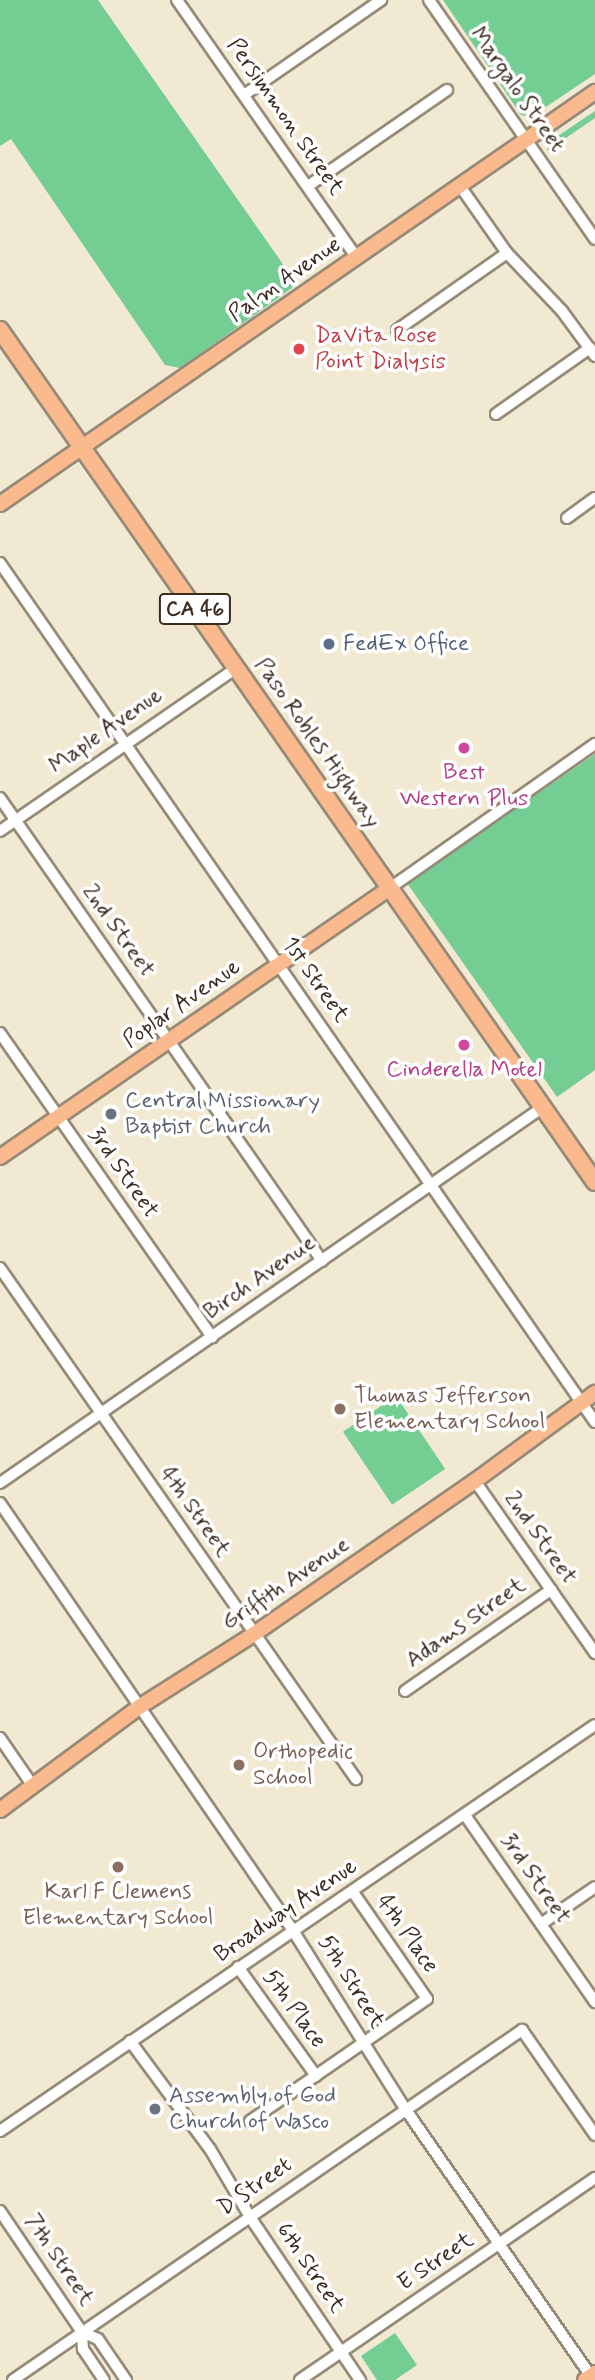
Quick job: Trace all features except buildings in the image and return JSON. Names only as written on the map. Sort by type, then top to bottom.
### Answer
[{"type":"highway","name":"Paso Robles Highway","points":[[0,330],[595,1182]]},
{"type":"main road","name":"Palm Avenue","points":[[0,504],[595,92]]},
{"type":"main road","name":"Poplar Avenue","points":[[0,1157],[390,888]]},
{"type":"main road","name":"Griffith Avenue","points":[[0,1810],[139,1707],[254,1634],[475,1481],[595,1393]]},
{"type":"street","points":[[244,95],[381,0]]},
{"type":"street","name":"Margalo Street","points":[[429,0],[595,239]]},
{"type":"street","name":"Persimmon Street","points":[[181,2],[357,258]]},
{"type":"street","points":[[308,186],[447,90]]},
{"type":"street","points":[[460,186],[507,253],[562,311],[592,352],[496,414]]},
{"type":"street","points":[[397,330],[507,253]]},
{"type":"street","points":[[568,518],[595,499]]},
{"type":"street","name":"1st Street","points":[[0,563],[595,1422]]},
{"type":"street","name":"Maple Avenue","points":[[0,831],[236,668]]},
{"type":"street","points":[[390,888],[595,744]]},
{"type":"street","name":"2nd Street","points":[[0,798],[322,1261]]},
{"type":"street","name":"3rd Street","points":[[0,1033],[212,1337]]},
{"type":"street","name":"Birch Avenue","points":[[0,1483],[543,1107]]},
{"type":"street","name":"4th Street","points":[[0,1268],[356,1779]]},
{"type":"street","name":"2nd Street","points":[[475,1481],[595,1653]]},
{"type":"street","name":"5th Street","points":[[0,1503],[292,1929],[405,2110],[591,2377]]},
{"type":"street","name":"Adams Street","points":[[405,1691],[551,1590]]},
{"type":"street","name":"Broadway Avenue","points":[[0,2131],[292,1929],[353,1892],[595,1725]]},
{"type":"street","points":[[0,1738],[33,1786]]},
{"type":"street","name":"3rd Street","points":[[465,1815],[595,2001]]},
{"type":"street","points":[[541,1924],[595,1887]]},
{"type":"street","name":"4th Place","points":[[353,1892],[427,1999],[364,2043]]},
{"type":"street","name":"5th Place","points":[[238,1967],[316,2076]]},
{"type":"street","name":"D Street","points":[[13,2380],[522,2030],[595,2135]]},
{"type":"street","name":"6th Street","points":[[130,2041],[210,2149],[250,2217],[360,2380]]},
{"type":"street","points":[[250,2121],[364,2043]]},
{"type":"street","name":"E Street","points":[[300,2380],[595,2178]]},
{"type":"street","name":"7th Street","points":[[0,2211],[82,2332],[83,2349],[104,2380]]},
{"type":"street","name":"7th Street","points":[[82,2332],[97,2339],[126,2380]]},
{"type":"green space","points":[[0,0],[98,0],[294,280],[292,288],[180,368],[165,365],[11,139],[0,146]]},
{"type":"green space","points":[[443,0],[595,0],[595,74],[531,117],[521,115]]},
{"type":"green space","points":[[595,111],[595,118],[547,151],[549,142]]},
{"type":"green space","points":[[595,754],[595,1070],[557,1097],[407,883]]},
{"type":"green space","points":[[396,1396],[445,1469],[392,1505],[343,1432]]},
{"type":"green space","points":[[395,2333],[417,2365],[395,2380],[377,2380],[361,2356]]},
{"type":"place","name":"DaVita Rose Point Dialysis","points":[[299,349]]},
{"type":"place","name":"FedEx Office","points":[[329,644]]},
{"type":"place","name":"Best Western Plus","points":[[464,748]]},
{"type":"place","name":"Cinderella Motel","points":[[464,1045]]},
{"type":"place","name":"Central Missionary Baptist Church","points":[[111,1114]]},
{"type":"place","name":"Thomas Jefferson Elementary School","points":[[340,1409]]},
{"type":"place","name":"Orthopedic School","points":[[239,1765]]},
{"type":"place","name":"Karl F Clemens Elementary School","points":[[118,1867]]},
{"type":"place","name":"Assembly of God Church of Wasco","points":[[155,2109]]}]
